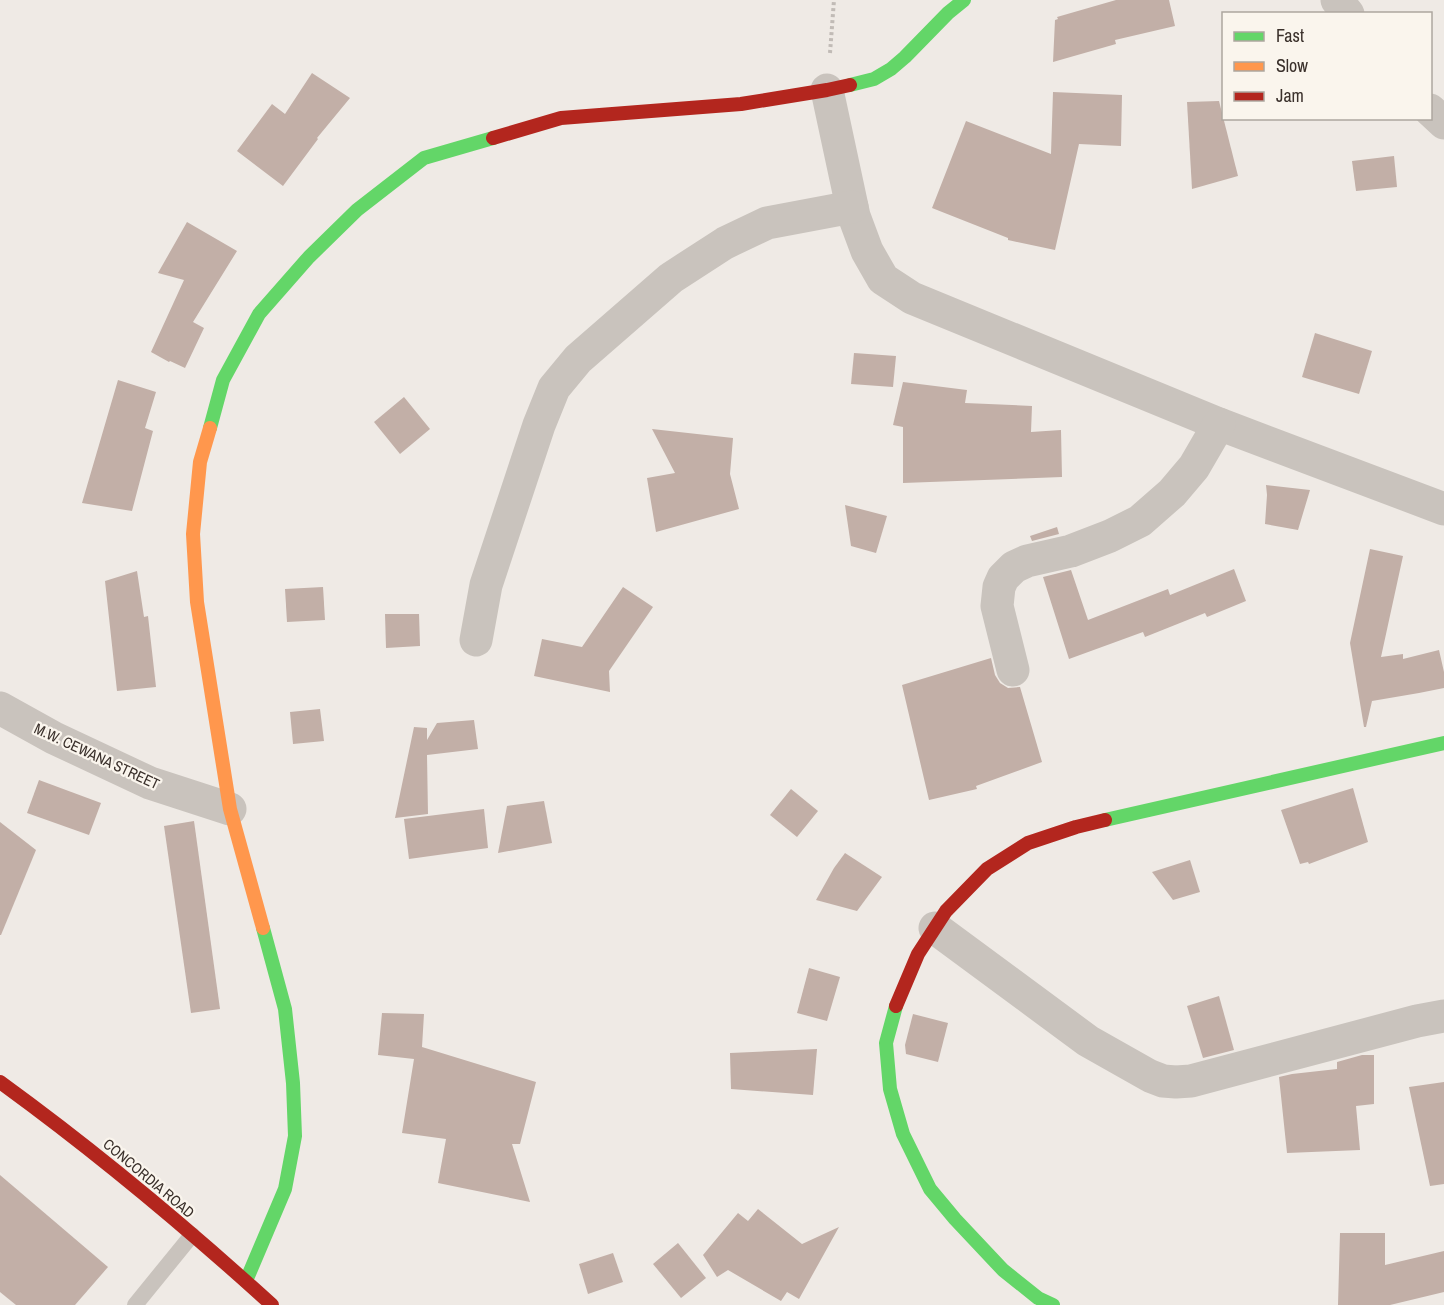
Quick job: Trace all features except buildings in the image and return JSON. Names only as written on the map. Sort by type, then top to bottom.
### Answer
[{"type":"street","points":[[246,1281],[285,1190],[295,1136],[293,1083],[285,1009],[230,809],[197,602],[193,534],[200,462],[223,380],[259,314],[309,257],[357,210],[424,158],[561,118],[741,104],[827,90],[874,79],[905,57],[964,0]]},
{"type":"street","points":[[1337,0],[1346,12]]},
{"type":"street","points":[[827,90],[852,207],[867,251],[883,279],[912,298],[1219,424],[1444,509]]},
{"type":"street","points":[[1432,111],[1444,123]]},
{"type":"street","points":[[476,640],[486,585],[539,424],[554,388],[578,359],[671,278],[725,243],[767,224],[852,207]]},
{"type":"street","points":[[1013,670],[997,606],[999,587],[1003,578],[1014,567],[1027,561],[1071,550],[1110,536],[1140,521],[1172,493],[1194,466],[1219,424]]},
{"type":"street","name":"M.W. CEWANA STREET","points":[[0,708],[54,738],[150,783],[230,809]]},
{"type":"street","points":[[1053,1305],[1038,1298],[1003,1270],[955,1220],[930,1189],[903,1134],[890,1089],[885,1043],[896,1007],[918,954],[945,911],[987,869],[1028,843],[1076,827],[1444,743]]},
{"type":"street","points":[[935,928],[1088,1041],[1163,1081],[1191,1081],[1417,1021],[1444,1016]]},
{"type":"street","name":"CONCORDIA ROAD","points":[[0,1082],[108,1165],[272,1305]]},
{"type":"lane","points":[[135,1305],[192,1235]]},
{"type":"path","points":[[827,90],[834,0]]},
{"type":"traffic: fast","points":[[850,85],[874,79],[891,69],[964,0]]},
{"type":"traffic: fast","points":[[210,428],[223,380],[259,314],[309,257],[357,210],[424,158],[493,138]]},
{"type":"traffic: fast","points":[[1105,820],[1444,743]]},
{"type":"traffic: fast","points":[[246,1281],[285,1189],[295,1136],[293,1083],[285,1009],[263,928]]},
{"type":"traffic: fast","points":[[896,1006],[886,1043],[890,1089],[903,1134],[930,1189],[1003,1270],[1038,1298],[1053,1305]]},
{"type":"traffic: slow","points":[[210,428],[200,462],[193,534],[197,602],[230,809],[263,928]]},
{"type":"traffic: jam","points":[[493,138],[561,118],[741,104],[850,85]]},
{"type":"traffic: jam","points":[[896,1006],[918,954],[946,911],[987,869],[1028,843],[1105,820]]},
{"type":"traffic: jam","points":[[0,1082],[139,1190],[272,1305]]}]
